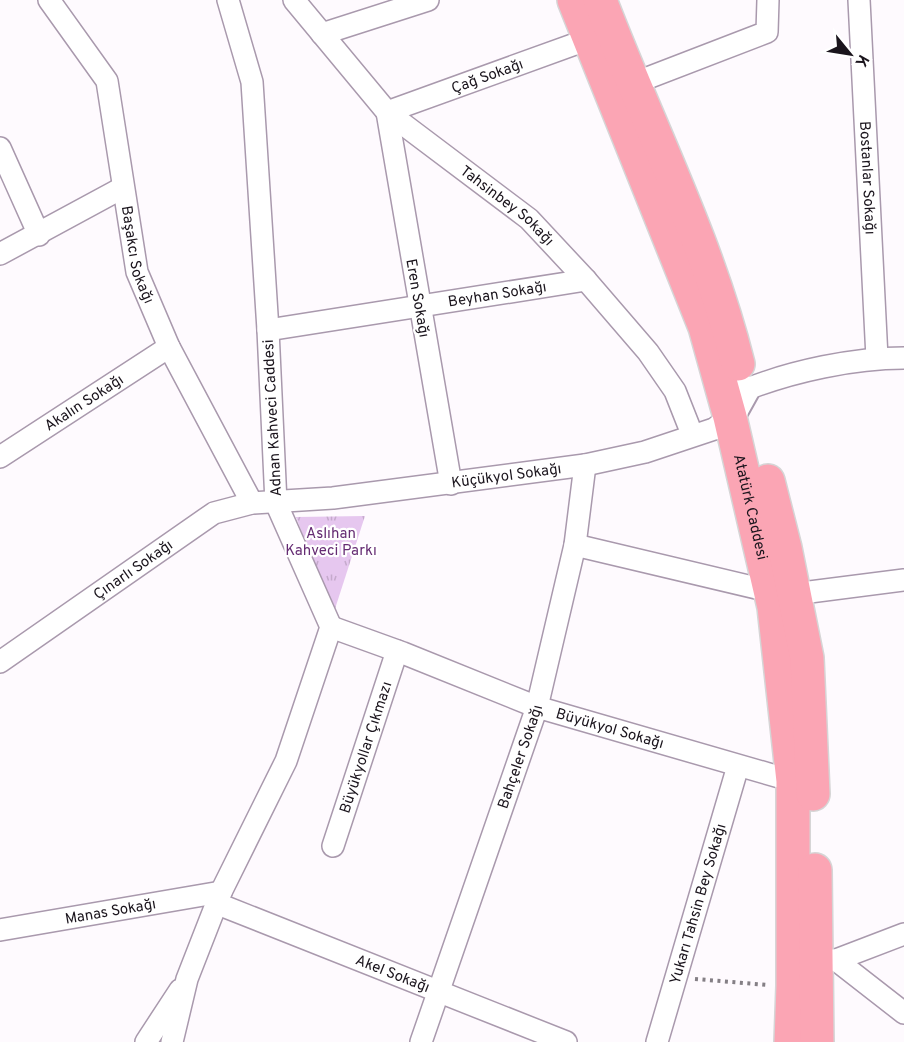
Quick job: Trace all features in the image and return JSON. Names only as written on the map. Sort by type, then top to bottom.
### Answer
[{"type":"main road","name":"Atatürk Caddesi","points":[[574,0],[737,403]]},
{"type":"main road","name":"Atatürk Caddesi","points":[[600,0],[632,84],[688,216],[727,321],[737,403],[782,593],[807,658],[827,960],[817,1042]]},
{"type":"main road","name":"Atatürk Caddesi","points":[[782,593],[774,607],[793,781],[794,986],[791,1042]]},
{"type":"street","name":"Başakcı Sokağı","points":[[50,0],[107,81],[137,272],[169,347],[252,503]]},
{"type":"street","name":"Adnan Kahveci Caddesi","points":[[228,0],[252,82],[268,330],[276,503],[331,627]]},
{"type":"street","name":"Tahsinbey Sokağı","points":[[294,0],[387,112],[529,219],[586,280],[648,352],[675,392],[692,434]]},
{"type":"street","points":[[322,34],[428,0]]},
{"type":"street","points":[[632,84],[767,32],[768,0]]},
{"type":"street","name":"Bostanlar Sokağı","points":[[859,0],[876,358]]},
{"type":"street","name":"Çağ Sokağı","points":[[387,112],[589,39]]},
{"type":"street","name":"Eren Sokağı","points":[[387,112],[451,484]]},
{"type":"street","points":[[0,148],[39,235]]},
{"type":"street","points":[[0,254],[39,235],[122,188]]},
{"type":"street","name":"Beyhan Sokağı","points":[[268,330],[586,280]]},
{"type":"street","name":"Akalın Sokağı","points":[[0,457],[169,347]]},
{"type":"street","name":"Küçükyol Sokağı","points":[[276,503],[451,484],[585,465],[645,452],[692,434],[714,429],[737,403],[770,380],[876,358],[904,358]]},
{"type":"street","name":"Bahçeler Sokağı","points":[[421,1042],[537,707],[575,545],[585,465]]},
{"type":"street","name":"Çınarlı Sokağı","points":[[0,662],[214,513],[252,503],[276,503]]},
{"type":"street","points":[[575,545],[782,593],[904,580]]},
{"type":"street","points":[[172,1042],[187,980],[220,898],[286,761],[331,627]]},
{"type":"street","name":"Büyükyol Sokağı","points":[[331,627],[537,707],[793,781]]},
{"type":"street","name":"Büyükyollar Çıkmazı","points":[[333,846],[397,651]]},
{"type":"street","name":"Yukarı Tahsin Bey Sokağı","points":[[657,1042],[738,766]]},
{"type":"street","name":"Manas Sokağı","points":[[0,930],[220,898]]},
{"type":"street","name":"Akel Sokağı","points":[[220,898],[566,1042]]},
{"type":"street","points":[[827,960],[904,934]]},
{"type":"street","points":[[827,960],[904,1013]]},
{"type":"street","points":[[146,1042],[187,980]]},
{"type":"path","points":[[676,978],[794,986]]},
{"type":"green space","name":"Aslıhan Kahveci Parkı","points":[[365,516],[333,615],[296,517]]}]
